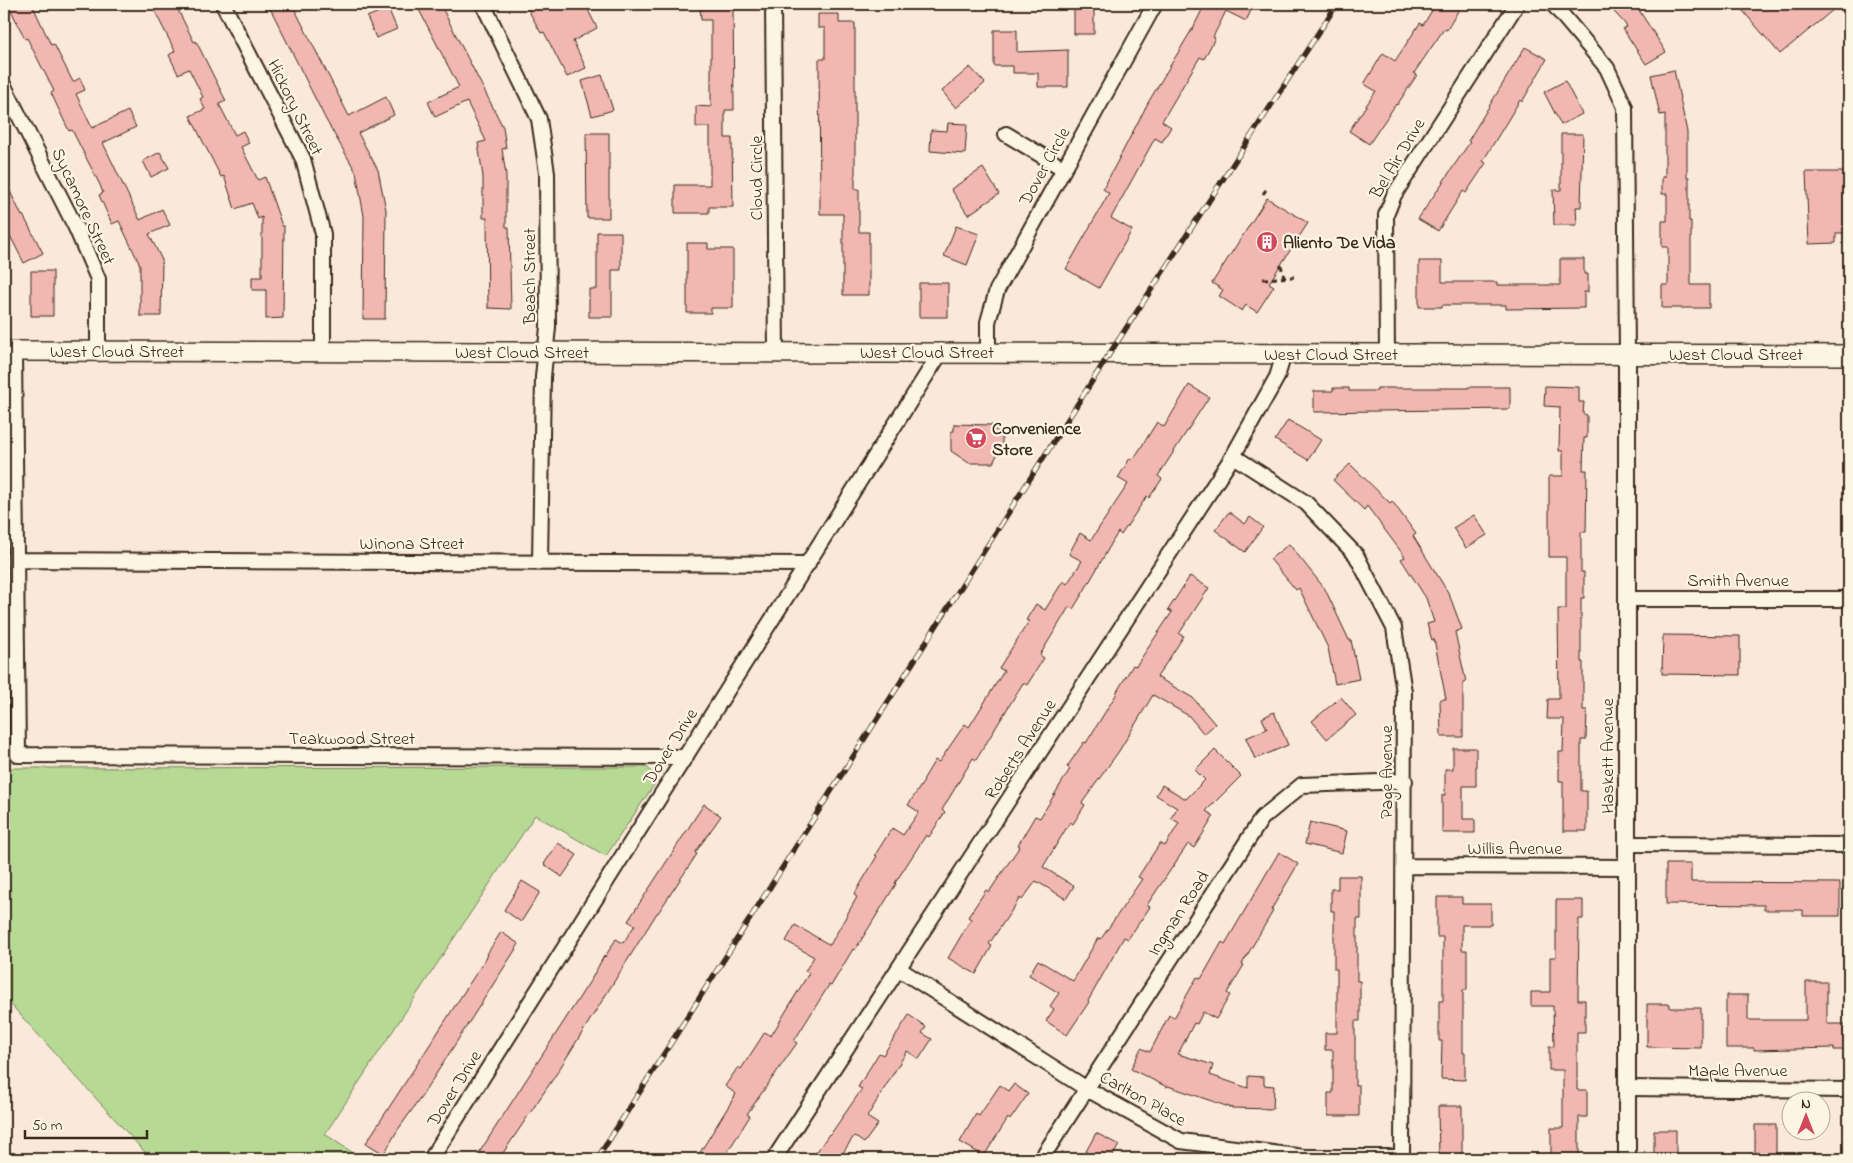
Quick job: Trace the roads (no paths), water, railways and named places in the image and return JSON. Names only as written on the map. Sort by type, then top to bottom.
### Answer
[{"type":"main road","name":"West Cloud Street","points":[[9,351],[1849,355]]},
{"type":"street","name":"Hickory Street","points":[[223,4],[303,159],[323,234],[323,351]]},
{"type":"street","name":"Beach Street","points":[[483,4],[539,119],[548,173],[548,327],[543,377],[540,562]]},
{"type":"street","name":"Cloud Circle","points":[[773,4],[776,352]]},
{"type":"street","name":"Dover Circle","points":[[988,352],[988,322],[997,290],[1155,4]]},
{"type":"street","name":"Bel Air Drive","points":[[1386,354],[1386,215],[1394,195],[1517,4]]},
{"type":"street","points":[[1553,4],[1607,68],[1625,107],[1627,354]]},
{"type":"street","name":"Sycamore Street","points":[[4,86],[76,228],[98,279],[98,350]]},
{"type":"street","points":[[1006,134],[1064,169]]},
{"type":"street","points":[[9,351],[16,560]]},
{"type":"street","name":"Dover Drive","points":[[431,1159],[941,352]]},
{"type":"street","name":"Roberts Avenue","points":[[774,1159],[1233,456],[1278,377],[1284,354]]},
{"type":"street","name":"Haskett Avenue","points":[[1627,354],[1627,1159]]},
{"type":"street","name":"Page Avenue","points":[[1233,456],[1306,503],[1356,555],[1394,628],[1404,692],[1402,1158]]},
{"type":"street","name":"Winona Street","points":[[16,560],[808,564]]},
{"type":"street","name":"Teakwood Street","points":[[16,560],[18,756],[686,757]]},
{"type":"street","name":"Smith Avenue","points":[[1628,599],[1849,599]]},
{"type":"street","name":"Ingman Road","points":[[1043,1159],[1262,818],[1302,785],[1405,781]]},
{"type":"street","points":[[1627,844],[1849,845]]},
{"type":"street","name":"Willis Avenue","points":[[1404,866],[1627,867]]},
{"type":"street","name":"Carlton Place","points":[[899,969],[1088,1089],[1180,1141],[1304,1157],[1402,1158]]},
{"type":"street","name":"Maple Avenue","points":[[1627,1088],[1849,1090]]},
{"type":"railway","points":[[597,1159],[1110,353],[1337,4]]},
{"type":"place","name":"Aliento De Vida","points":[[1267,242]]},
{"type":"place","name":"Convenience Store","points":[[976,438]]}]
